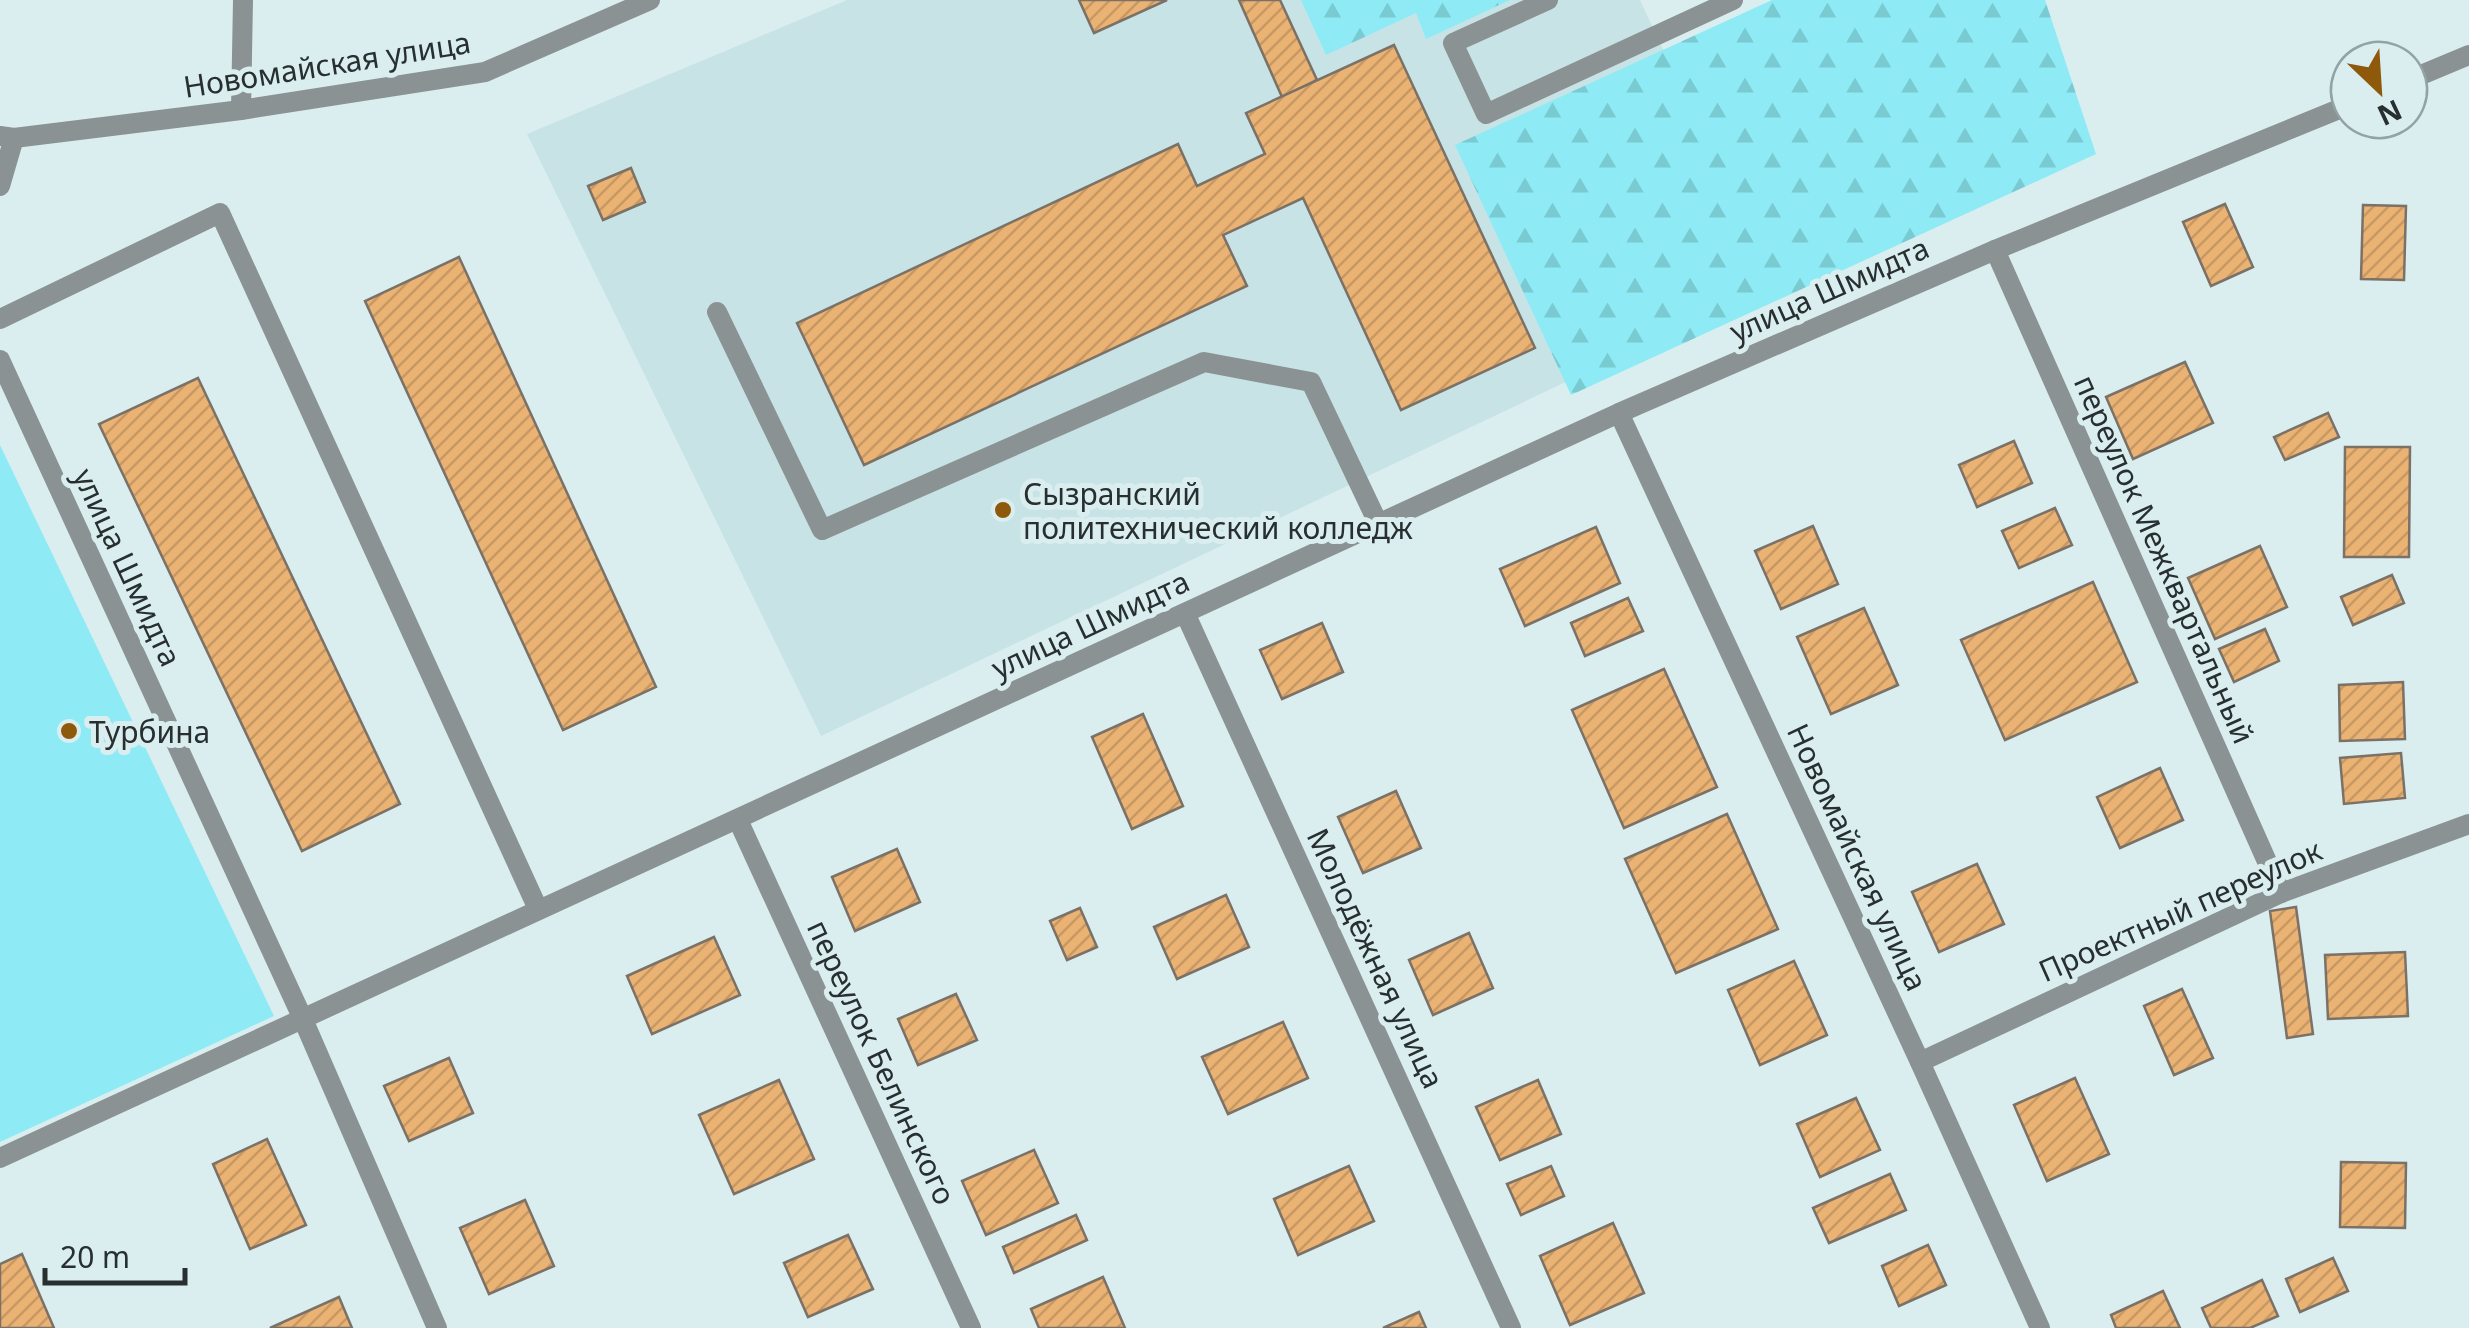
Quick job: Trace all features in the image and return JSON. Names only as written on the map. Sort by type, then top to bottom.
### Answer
[{"type":"street","points":[[241,110],[243,0]]},
{"type":"street","name":"Новомайская улица","points":[[7,137],[241,110],[485,72],[650,0]]},
{"type":"street","points":[[1548,0],[1453,43],[1486,114],[1733,0]]},
{"type":"street","points":[[2429,72],[2469,56]]},
{"type":"street","name":"улица Шмидта","points":[[0,1158],[1619,413],[1995,250],[2329,112]]},
{"type":"street","points":[[0,186],[7,137]]},
{"type":"street","points":[[0,319],[220,214],[538,909]]},
{"type":"street","name":"переулок Межквартальный","points":[[1995,250],[2281,893]]},
{"type":"street","points":[[716,312],[822,530],[1204,362],[1310,382],[1378,524]]},
{"type":"street","name":"улица Шмидта","points":[[0,360],[302,1017]]},
{"type":"street","name":"Новомайская улица","points":[[1619,413],[2040,1328]]},
{"type":"street","name":"Молодёжная улица","points":[[1185,612],[1512,1328]]},
{"type":"street","name":"переулок Белинского","points":[[738,820],[971,1328]]},
{"type":"street","name":"Проектный переулок","points":[[1920,1062],[2281,893],[2469,824]]},
{"type":"street","points":[[302,1017],[438,1328]]},
{"type":"shaded area","name":"Сызранский политехнический колледж","points":[[847,0],[1640,0],[1772,284],[821,736],[527,134]]},
{"type":"green space","points":[[1301,0],[1510,0],[1426,39],[1416,13],[1326,55]]},
{"type":"green space","points":[[1772,0],[2045,0],[2096,154],[1571,395],[1455,145]]},
{"type":"green space","name":"Турбина","points":[[0,445],[274,1016],[0,1142]]},
{"type":"building","points":[[1079,0],[1167,0],[1094,33]]},
{"type":"building","points":[[1239,0],[1280,0],[1317,80],[1282,97]]},
{"type":"building","points":[[1394,45],[1535,348],[1401,410],[1303,198],[1223,235],[1247,286],[864,465],[797,323],[1178,144],[1197,186],[1265,154],[1246,113]]},
{"type":"building","points":[[631,168],[645,202],[603,220],[588,186]]},
{"type":"building","points":[[2225,204],[2253,267],[2211,286],[2183,222]]},
{"type":"building","points":[[2363,205],[2406,206],[2404,280],[2361,279]]},
{"type":"building","points":[[459,257],[656,687],[563,730],[365,301]]},
{"type":"building","points":[[2185,362],[2213,423],[2133,459],[2106,397]]},
{"type":"building","points":[[198,378],[400,804],[302,851],[99,424]]},
{"type":"building","points":[[2328,413],[2339,437],[2285,460],[2274,437]]},
{"type":"building","points":[[2014,441],[2032,483],[1977,507],[1959,465]]},
{"type":"building","points":[[2345,447],[2410,447],[2409,557],[2344,557]]},
{"type":"building","points":[[2055,508],[2072,545],[2019,568],[2002,531]]},
{"type":"building","points":[[1813,526],[1838,584],[1781,609],[1755,551]]},
{"type":"building","points":[[1596,527],[1620,583],[1525,626],[1500,569]]},
{"type":"building","points":[[2260,546],[2287,607],[2215,639],[2188,578]]},
{"type":"building","points":[[2392,575],[2404,603],[2353,625],[2341,597]]},
{"type":"building","points":[[2093,582],[2137,682],[2005,740],[1961,640]]},
{"type":"building","points":[[1628,598],[1643,631],[1585,656],[1571,623]]},
{"type":"building","points":[[1864,608],[1898,685],[1831,714],[1797,637]]},
{"type":"building","points":[[1322,623],[1343,672],[1282,699],[1260,650]]},
{"type":"building","points":[[2265,629],[2279,661],[2234,682],[2219,649]]},
{"type":"building","points":[[1664,669],[1717,787],[1624,828],[1572,710]]},
{"type":"building","points":[[2403,682],[2405,739],[2340,741],[2339,685]]},
{"type":"building","points":[[1143,714],[1183,806],[1132,829],[1092,737]]},
{"type":"building","points":[[2401,753],[2405,798],[2344,804],[2340,758]]},
{"type":"building","points":[[2160,768],[2183,820],[2120,848],[2097,797]]},
{"type":"building","points":[[1396,791],[1421,848],[1363,873],[1338,817]]},
{"type":"building","points":[[1727,814],[1778,929],[1676,973],[1625,859]]},
{"type":"building","points":[[897,849],[920,902],[855,931],[832,877]]},
{"type":"building","points":[[1977,864],[2004,924],[1939,952],[1912,892]]},
{"type":"building","points":[[1226,895],[1249,947],[1177,979],[1154,927]]},
{"type":"building","points":[[2296,907],[2313,1034],[2287,1038],[2270,911]]},
{"type":"building","points":[[1080,908],[1097,947],[1067,960],[1050,921]]},
{"type":"building","points":[[1469,933],[1493,988],[1433,1015],[1409,960]]},
{"type":"building","points":[[714,937],[740,995],[652,1034],[627,976]]},
{"type":"building","points":[[2405,952],[2408,1016],[2328,1019],[2325,955]]},
{"type":"building","points":[[1794,961],[1827,1035],[1760,1065],[1728,990]]},
{"type":"building","points":[[2182,989],[2213,1058],[2174,1075],[2144,1006]]},
{"type":"building","points":[[956,994],[977,1040],[918,1065],[898,1019]]},
{"type":"building","points":[[1283,1022],[1308,1078],[1228,1114],[1202,1057]]},
{"type":"building","points":[[449,1058],[473,1113],[409,1141],[384,1086]]},
{"type":"building","points":[[2075,1078],[2109,1154],[2047,1181],[2014,1105]]},
{"type":"building","points":[[779,1080],[814,1159],[734,1194],[699,1115]]},
{"type":"building","points":[[1538,1080],[1561,1134],[1500,1160],[1476,1107]]},
{"type":"building","points":[[1856,1098],[1880,1150],[1820,1177],[1797,1124]]},
{"type":"building","points":[[267,1139],[306,1225],[250,1249],[213,1164]]},
{"type":"building","points":[[1034,1150],[1058,1203],[986,1235],[962,1181]]},
{"type":"building","points":[[2341,1162],[2406,1163],[2405,1228],[2340,1227]]},
{"type":"building","points":[[1349,1166],[1374,1221],[1298,1255],[1274,1199]]},
{"type":"building","points":[[1551,1166],[1564,1196],[1521,1215],[1507,1184]]},
{"type":"building","points":[[1890,1174],[1906,1210],[1829,1243],[1813,1208]]},
{"type":"building","points":[[525,1200],[554,1266],[489,1294],[460,1228]]},
{"type":"building","points":[[1076,1215],[1087,1240],[1014,1273],[1003,1247]]},
{"type":"building","points":[[1613,1223],[1644,1293],[1570,1325],[1540,1256]]},
{"type":"building","points":[[848,1235],[873,1289],[808,1317],[784,1263]]},
{"type":"building","points":[[1928,1245],[1946,1285],[1899,1306],[1882,1266]]},
{"type":"building","points":[[22,1254],[54,1328],[0,1328],[0,1264]]},
{"type":"building","points":[[2333,1258],[2348,1291],[2300,1312],[2286,1279]]},
{"type":"building","points":[[1103,1277],[1125,1328],[1039,1328],[1031,1309]]},
{"type":"building","points":[[2262,1280],[2278,1316],[2250,1328],[2211,1328],[2202,1308]]},
{"type":"building","points":[[2163,1291],[2180,1328],[2116,1328],[2111,1315]]},
{"type":"building","points":[[339,1297],[352,1328],[270,1328]]},
{"type":"building","points":[[1419,1312],[1426,1328],[1383,1328]]},
{"type":"place","name":"Сызранский политехнический колледж","points":[[1003,510]]},
{"type":"place","name":"Турбина","points":[[69,731]]}]
